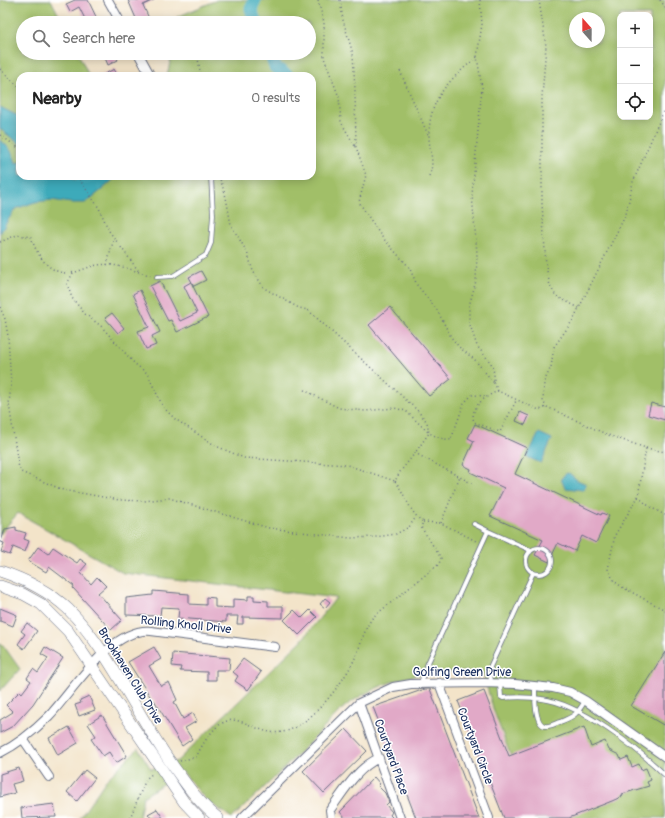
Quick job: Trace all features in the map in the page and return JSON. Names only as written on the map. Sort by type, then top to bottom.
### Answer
[{"type":"main road","name":"Brookhaven Club Drive","points":[[0,571],[16,576],[37,586],[68,609],[104,655],[170,762],[194,795],[218,818]]},
{"type":"main road","name":"Brookhaven Club Drive","points":[[0,586],[23,594],[41,604],[68,631],[159,767],[184,802],[199,818]]},
{"type":"street","points":[[108,0],[117,16]]},
{"type":"street","points":[[143,60],[151,72]]},
{"type":"street","name":"Rolling Knoll Drive","points":[[0,754],[23,740],[49,716],[92,665],[122,638],[134,632],[143,630],[275,647]]},
{"type":"street","name":"Golfing Green Drive","points":[[242,818],[359,703],[393,687],[421,683],[491,683],[553,688],[570,692],[585,700],[665,757]]},
{"type":"street","name":"Courtyard Circle","points":[[438,683],[489,818]]},
{"type":"street","name":"Courtyard Place","points":[[359,703],[400,818]]},
{"type":"street","points":[[23,740],[48,777]]},
{"type":"street","points":[[331,818],[330,810],[361,770],[370,762],[379,758]]},
{"type":"lane","points":[[157,277],[173,276],[206,255],[211,243],[213,215],[211,180]]},
{"type":"lane","points":[[474,524],[528,549],[530,552]]},
{"type":"lane","points":[[421,683],[427,665],[488,531]]},
{"type":"lane","points":[[537,549],[546,550],[552,561],[549,570],[542,574],[533,573],[526,564],[530,552],[537,549]]},
{"type":"lane","points":[[491,683],[490,668],[533,573]]},
{"type":"lane","points":[[500,684],[502,698],[549,701],[578,711],[648,758],[665,775]]},
{"type":"lane","points":[[535,686],[535,710],[541,724],[544,726],[549,726],[576,715],[585,700]]},
{"type":"lane","points":[[648,758],[655,749]]},
{"type":"path","points":[[318,0],[324,22],[324,58],[339,97],[341,122],[356,147],[366,175],[360,195],[362,208],[381,236],[408,267],[417,285],[437,310],[451,337],[459,347],[475,360],[498,391],[539,410],[547,407]]},
{"type":"path","points":[[340,0],[343,20],[353,54],[356,147]]},
{"type":"path","points":[[480,0],[482,24],[477,57],[482,88],[472,195],[477,253],[476,281],[469,306],[469,322],[478,346],[491,363],[494,373],[494,384]]},
{"type":"path","points":[[538,0],[546,46],[542,97],[542,204],[546,266],[551,288],[556,296],[579,308]]},
{"type":"path","points":[[660,0],[665,7]]},
{"type":"path","points":[[429,138],[433,106],[449,82],[477,57]]},
{"type":"path","points":[[198,60],[199,72]]},
{"type":"path","points":[[0,69],[16,84]]},
{"type":"path","points":[[400,71],[429,138],[433,164],[429,176]]},
{"type":"path","points":[[665,108],[633,182],[626,214],[579,308],[554,347],[550,367],[544,382],[543,402],[547,407],[608,435],[646,448],[665,452]]},
{"type":"path","points":[[0,135],[16,146]]},
{"type":"path","points":[[80,180],[99,208],[109,231],[140,273]]},
{"type":"path","points":[[220,180],[226,196],[231,225],[247,252],[253,271],[264,288],[299,308],[308,310],[417,410],[427,422],[429,433],[416,454],[400,472],[395,481]]},
{"type":"path","points":[[0,242],[17,235],[31,237],[36,251],[44,263],[58,271],[73,273],[99,264],[157,277]]},
{"type":"path","points":[[107,265],[114,237]]},
{"type":"path","points":[[73,273],[66,284],[72,298],[85,314],[101,326],[135,364],[147,373],[163,407],[175,419],[216,446],[244,458],[268,461],[347,465],[395,481],[402,490],[416,517],[423,522],[441,523],[483,544]]},
{"type":"path","points":[[0,307],[6,319],[11,384],[9,404],[18,464],[21,472],[63,490],[92,496],[119,500],[144,501],[169,498],[269,528],[350,538],[376,538],[396,534],[409,527],[416,517]]},
{"type":"path","points":[[304,390],[339,408],[365,411],[394,408],[406,411],[429,433],[440,438],[451,440],[464,403],[472,396],[486,396],[498,391]]},
{"type":"path","points":[[486,396],[474,411],[472,417],[474,422],[500,432],[517,399]]},
{"type":"path","points":[[646,448],[638,497],[615,535],[608,569],[614,581],[622,587],[665,610]]},
{"type":"path","points":[[416,454],[473,484]]},
{"type":"path","points":[[441,523],[460,476]]},
{"type":"path","points":[[638,497],[665,515]]},
{"type":"path","points":[[170,762],[196,757],[204,741],[224,721],[235,720],[264,730],[275,732],[286,731],[297,727],[332,695],[356,656],[366,627],[387,605],[439,564],[441,558],[420,527],[423,522]]},
{"type":"path","points":[[130,818],[146,779],[159,767]]},
{"type":"green space","points":[[0,0],[51,0],[59,16],[16,16],[16,60],[81,60],[87,72],[16,72],[16,180],[316,180],[316,72],[168,72],[170,60],[316,60],[316,16],[179,16],[217,0],[665,0],[665,818],[534,818],[493,709],[483,673],[448,672],[431,673],[397,680],[381,686],[350,703],[335,715],[283,769],[232,818],[206,800],[182,771],[143,797],[139,818],[80,818],[106,780],[138,748],[151,769],[177,761],[301,641],[336,598],[123,573],[18,513],[0,534]]},
{"type":"green space","points":[[0,644],[3,645],[20,669],[0,691]]},
{"type":"water","points":[[0,107],[16,115],[16,141],[0,129]]},
{"type":"water","points":[[0,140],[6,145],[14,156],[16,163],[16,180],[113,180],[85,203],[71,203],[52,200],[35,202],[15,209],[0,233]]},
{"type":"water","points":[[539,433],[552,439],[541,463],[527,457]]},
{"type":"water","points":[[569,473],[577,480],[586,484],[583,490],[565,488],[561,479],[565,474]]},
{"type":"building","points":[[75,0],[88,0],[96,16],[84,16],[79,7],[70,12],[66,4]]},
{"type":"building","points":[[128,0],[154,0],[143,5],[148,16],[135,16]]},
{"type":"building","points":[[106,60],[118,60],[108,65]]},
{"type":"building","points":[[114,69],[116,72],[108,72]]},
{"type":"building","points":[[201,271],[206,280],[194,286],[189,277]]},
{"type":"building","points":[[160,281],[180,321],[197,313],[184,286],[191,282],[208,317],[177,332],[171,320],[168,321],[150,286]]},
{"type":"building","points":[[140,290],[160,332],[152,336],[156,345],[146,349],[138,331],[149,327],[133,294]]},
{"type":"building","points":[[390,307],[451,379],[429,396],[369,325]]},
{"type":"building","points":[[112,313],[124,328],[118,333],[105,318]]},
{"type":"building","points":[[651,403],[665,407],[665,420],[648,415]]},
{"type":"building","points":[[520,412],[529,416],[525,425],[516,421]]},
{"type":"building","points":[[475,424],[527,448],[515,474],[601,515],[602,513],[609,516],[596,543],[582,536],[575,551],[558,543],[549,562],[535,555],[543,540],[490,516],[504,488],[470,472],[471,469],[463,465],[474,441],[468,438]]},
{"type":"building","points":[[16,527],[16,530],[26,533],[24,539],[29,541],[25,552],[13,547],[10,555],[1,552],[4,543],[1,542],[5,529]]},
{"type":"building","points":[[38,547],[48,554],[53,547],[77,563],[80,559],[87,564],[80,572],[91,584],[97,577],[106,586],[98,593],[122,620],[111,630],[73,588],[74,586],[49,567],[46,572],[28,561]]},
{"type":"building","points":[[153,591],[189,594],[189,604],[206,605],[206,597],[215,598],[215,607],[233,608],[233,599],[248,600],[248,596],[254,596],[254,600],[268,601],[268,606],[283,606],[283,618],[243,617],[243,624],[237,624],[238,616],[226,616],[226,622],[178,618],[179,608],[161,607],[160,616],[126,615],[126,598],[153,595]]},
{"type":"building","points":[[325,598],[330,602],[325,608],[320,604]]},
{"type":"building","points":[[0,608],[17,615],[13,626],[0,621]]},
{"type":"building","points":[[294,610],[302,618],[310,610],[317,617],[299,635],[284,620]]},
{"type":"building","points":[[27,623],[37,631],[24,649],[18,644],[25,634],[21,631]]},
{"type":"building","points":[[45,647],[63,658],[33,704],[13,726],[0,733],[0,720],[13,712],[6,705],[20,691],[22,693],[31,681],[27,678],[33,669],[38,673],[48,658],[41,654]]},
{"type":"building","points":[[154,647],[161,659],[149,666],[161,686],[169,682],[177,700],[174,702],[183,719],[193,713],[197,721],[185,728],[192,739],[182,746],[154,700],[153,701],[128,662]]},
{"type":"building","points":[[665,652],[665,726],[631,706]]},
{"type":"building","points":[[173,653],[230,658],[229,670],[216,670],[216,680],[207,680],[207,672],[180,671],[181,667],[172,666]]},
{"type":"building","points":[[243,659],[261,672],[248,690],[235,681],[238,676],[233,672]]},
{"type":"building","points":[[425,689],[430,689],[479,818],[416,818],[373,707]]},
{"type":"building","points":[[484,691],[509,756],[584,727],[591,747],[605,741],[609,750],[619,755],[621,760],[628,757],[632,767],[639,764],[641,770],[646,768],[651,780],[647,782],[649,786],[622,794],[623,796],[612,801],[569,818],[504,818],[458,701]]},
{"type":"building","points":[[89,696],[95,710],[79,716],[75,705],[81,703],[80,700]]},
{"type":"building","points":[[102,715],[127,756],[116,763],[109,752],[103,756],[91,739],[96,736],[88,724]]},
{"type":"building","points":[[69,727],[78,743],[58,755],[49,738]]},
{"type":"building","points":[[346,729],[367,751],[324,793],[303,771]]},
{"type":"building","points":[[19,768],[23,781],[12,784],[15,793],[0,797],[0,774]]},
{"type":"building","points":[[85,770],[95,778],[77,801],[67,792]]},
{"type":"building","points":[[374,777],[380,784],[378,786],[385,793],[389,802],[386,805],[392,812],[390,815],[393,818],[345,818],[340,812]]},
{"type":"building","points":[[54,804],[56,817],[22,818],[21,808]]},
{"type":"building","points":[[157,809],[163,818],[151,818],[148,814]]},
{"type":"waterway","points":[[254,16],[251,9],[255,0]]},
{"type":"waterway","points":[[272,60],[275,67],[282,72]]}]
